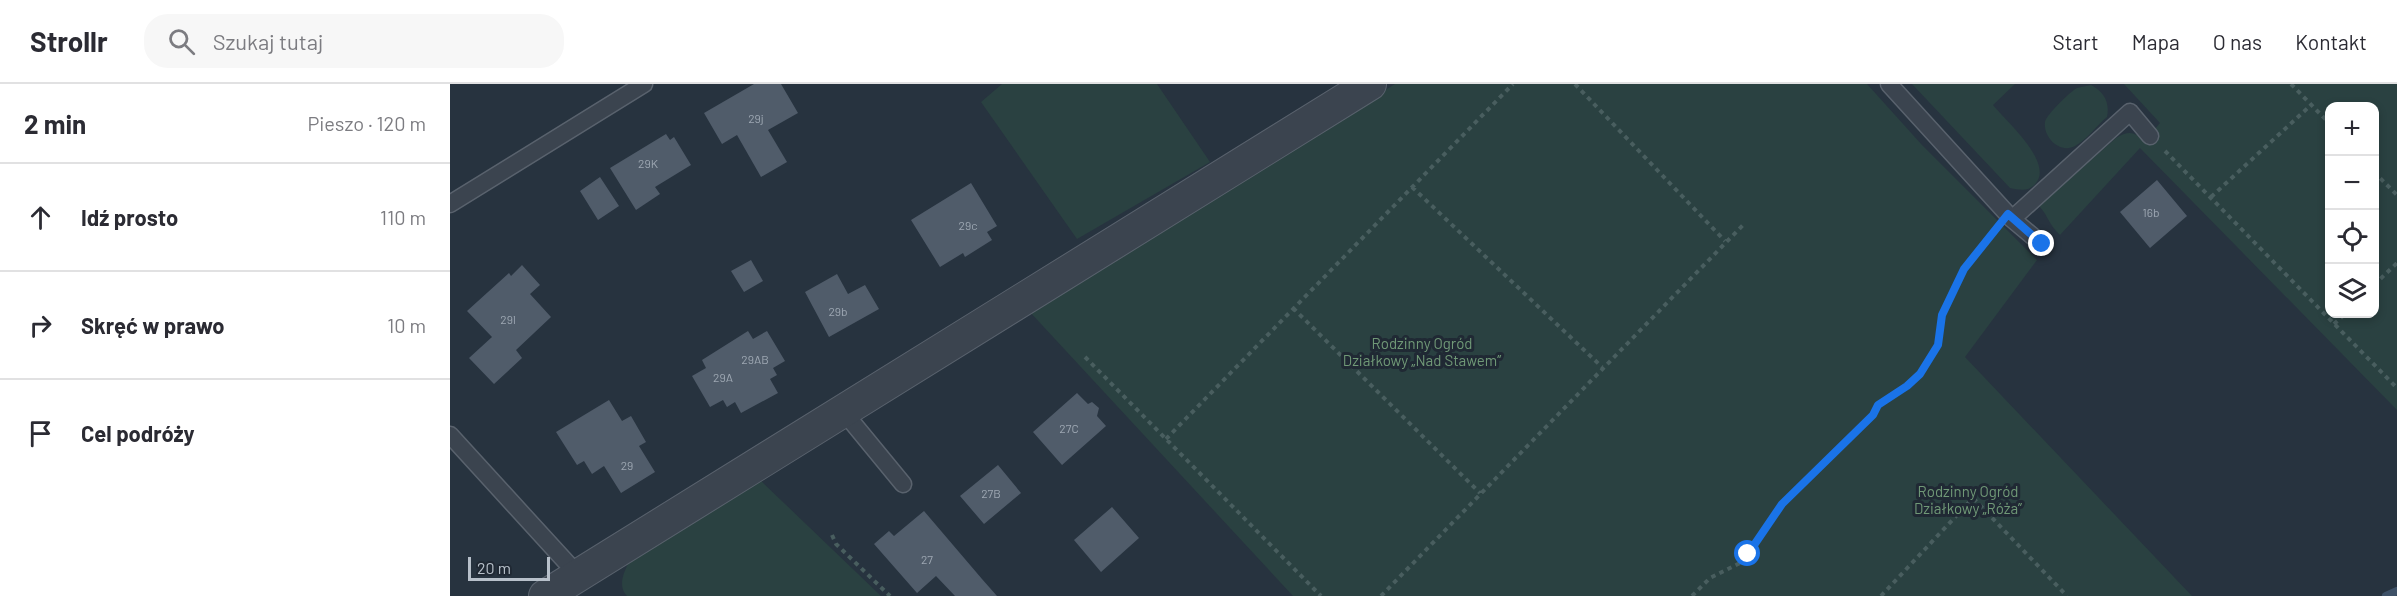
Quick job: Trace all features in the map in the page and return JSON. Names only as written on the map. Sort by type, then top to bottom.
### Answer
[{"type":"street","points":[[545,596],[587,586],[843,411],[1370,84]]},
{"type":"lane","points":[[450,204],[644,84]]},
{"type":"lane","points":[[1889,84],[2010,216],[2042,244]]},
{"type":"lane","points":[[2010,216],[2130,112],[2150,136]]},
{"type":"lane","points":[[843,411],[903,484]]},
{"type":"lane","points":[[450,435],[587,586]]},
{"type":"path","points":[[1166,439],[1513,84]]},
{"type":"path","points":[[1575,84],[1725,241]]},
{"type":"path","points":[[2291,84],[2325,119]]},
{"type":"path","points":[[2211,196],[2311,105]]},
{"type":"path","points":[[2150,136],[2397,388]]},
{"type":"path","points":[[2379,177],[2397,195]]},
{"type":"path","points":[[1412,187],[1602,367]]},
{"type":"path","points":[[1692,596],[1710,578],[1740,563],[1782,504],[1873,415],[1878,405],[1907,386],[1920,374],[1938,345],[1942,315],[1964,269],[2010,216]]},
{"type":"path","points":[[1381,596],[1744,224]]},
{"type":"path","points":[[2379,280],[2397,263]]},
{"type":"path","points":[[1293,308],[1480,493]]},
{"type":"path","points":[[2334,324],[2341,318]]},
{"type":"path","points":[[1085,357],[1321,596]]},
{"type":"path","points":[[1881,596],[1973,498],[2067,596]]},
{"type":"path","points":[[832,535],[836,544],[890,596]]},
{"type":"green space","points":[[1002,84],[1157,84],[1210,162],[1077,239],[981,102]]},
{"type":"green space","name":"Rodzinny Ogród Działkowy „Nad Stawem”","points":[[1395,84],[1867,84],[1922,145],[2037,260],[1965,357],[2192,596],[1293,596],[1029,311]]},
{"type":"green space","points":[[1912,84],[2015,84],[1993,105],[2034,154],[2040,174],[2036,183],[2028,189],[2010,188]]},
{"type":"green space","points":[[2124,84],[2397,84],[2397,410],[2140,148],[2060,235],[2056,231],[2039,206],[2116,138],[2131,133],[2145,141],[2160,123]]},
{"type":"green space","points":[[2091,85],[2105,98],[2108,107],[2107,117],[2075,146],[2064,148],[2058,146],[2047,134],[2046,119],[2074,90]]},
{"type":"green space","points":[[760,480],[881,596],[627,596],[622,585],[628,564]]},
{"type":"building","points":[[754,84],[781,84],[798,113],[768,130],[787,162],[761,177],[737,135],[722,144],[704,113]]},
{"type":"building","points":[[666,134],[670,140],[674,137],[691,165],[655,187],[660,194],[636,210],[610,168]]},
{"type":"building","points":[[600,177],[619,206],[598,220],[580,191]]},
{"type":"building","points":[[2157,180],[2187,216],[2150,248],[2120,212]]},
{"type":"building","points":[[971,183],[997,226],[987,232],[992,240],[965,257],[963,253],[940,267],[911,220]]},
{"type":"building","points":[[751,260],[763,281],[744,292],[731,271]]},
{"type":"building","points":[[522,265],[540,285],[530,294],[551,317],[516,350],[522,358],[494,384],[469,358],[492,337],[467,311],[509,273],[511,276]]},
{"type":"building","points":[[837,274],[848,294],[865,285],[879,309],[829,337],[805,292]]},
{"type":"building","points":[[748,331],[753,339],[767,331],[785,361],[773,368],[777,375],[770,379],[778,393],[741,413],[735,402],[727,407],[723,400],[710,407],[692,376],[706,368],[702,360]]},
{"type":"building","points":[[1077,393],[1088,404],[1092,402],[1099,408],[1097,416],[1106,426],[1062,465],[1033,432]]},
{"type":"building","points":[[609,400],[622,421],[631,416],[646,442],[639,446],[655,472],[621,493],[604,466],[592,474],[584,461],[577,465],[556,432]]},
{"type":"building","points":[[998,465],[1021,493],[984,524],[960,496]]},
{"type":"building","points":[[1112,507],[1139,538],[1101,572],[1074,540]]},
{"type":"building","points":[[924,511],[997,596],[955,596],[936,576],[917,593],[874,544],[889,531],[894,536]]},
{"type":"waterway","points":[[2386,596],[2397,591]]},
{"type":"route","points":[[1748,554],[1782,504],[1873,415],[1878,405],[1907,386],[1920,374],[1938,345],[1942,315],[1964,269],[2008,214],[2042,244]]},
{"type":"park label","name":"Rodzinny Ogród Działkowy „Róża”","points":[[1968,500]]}]
